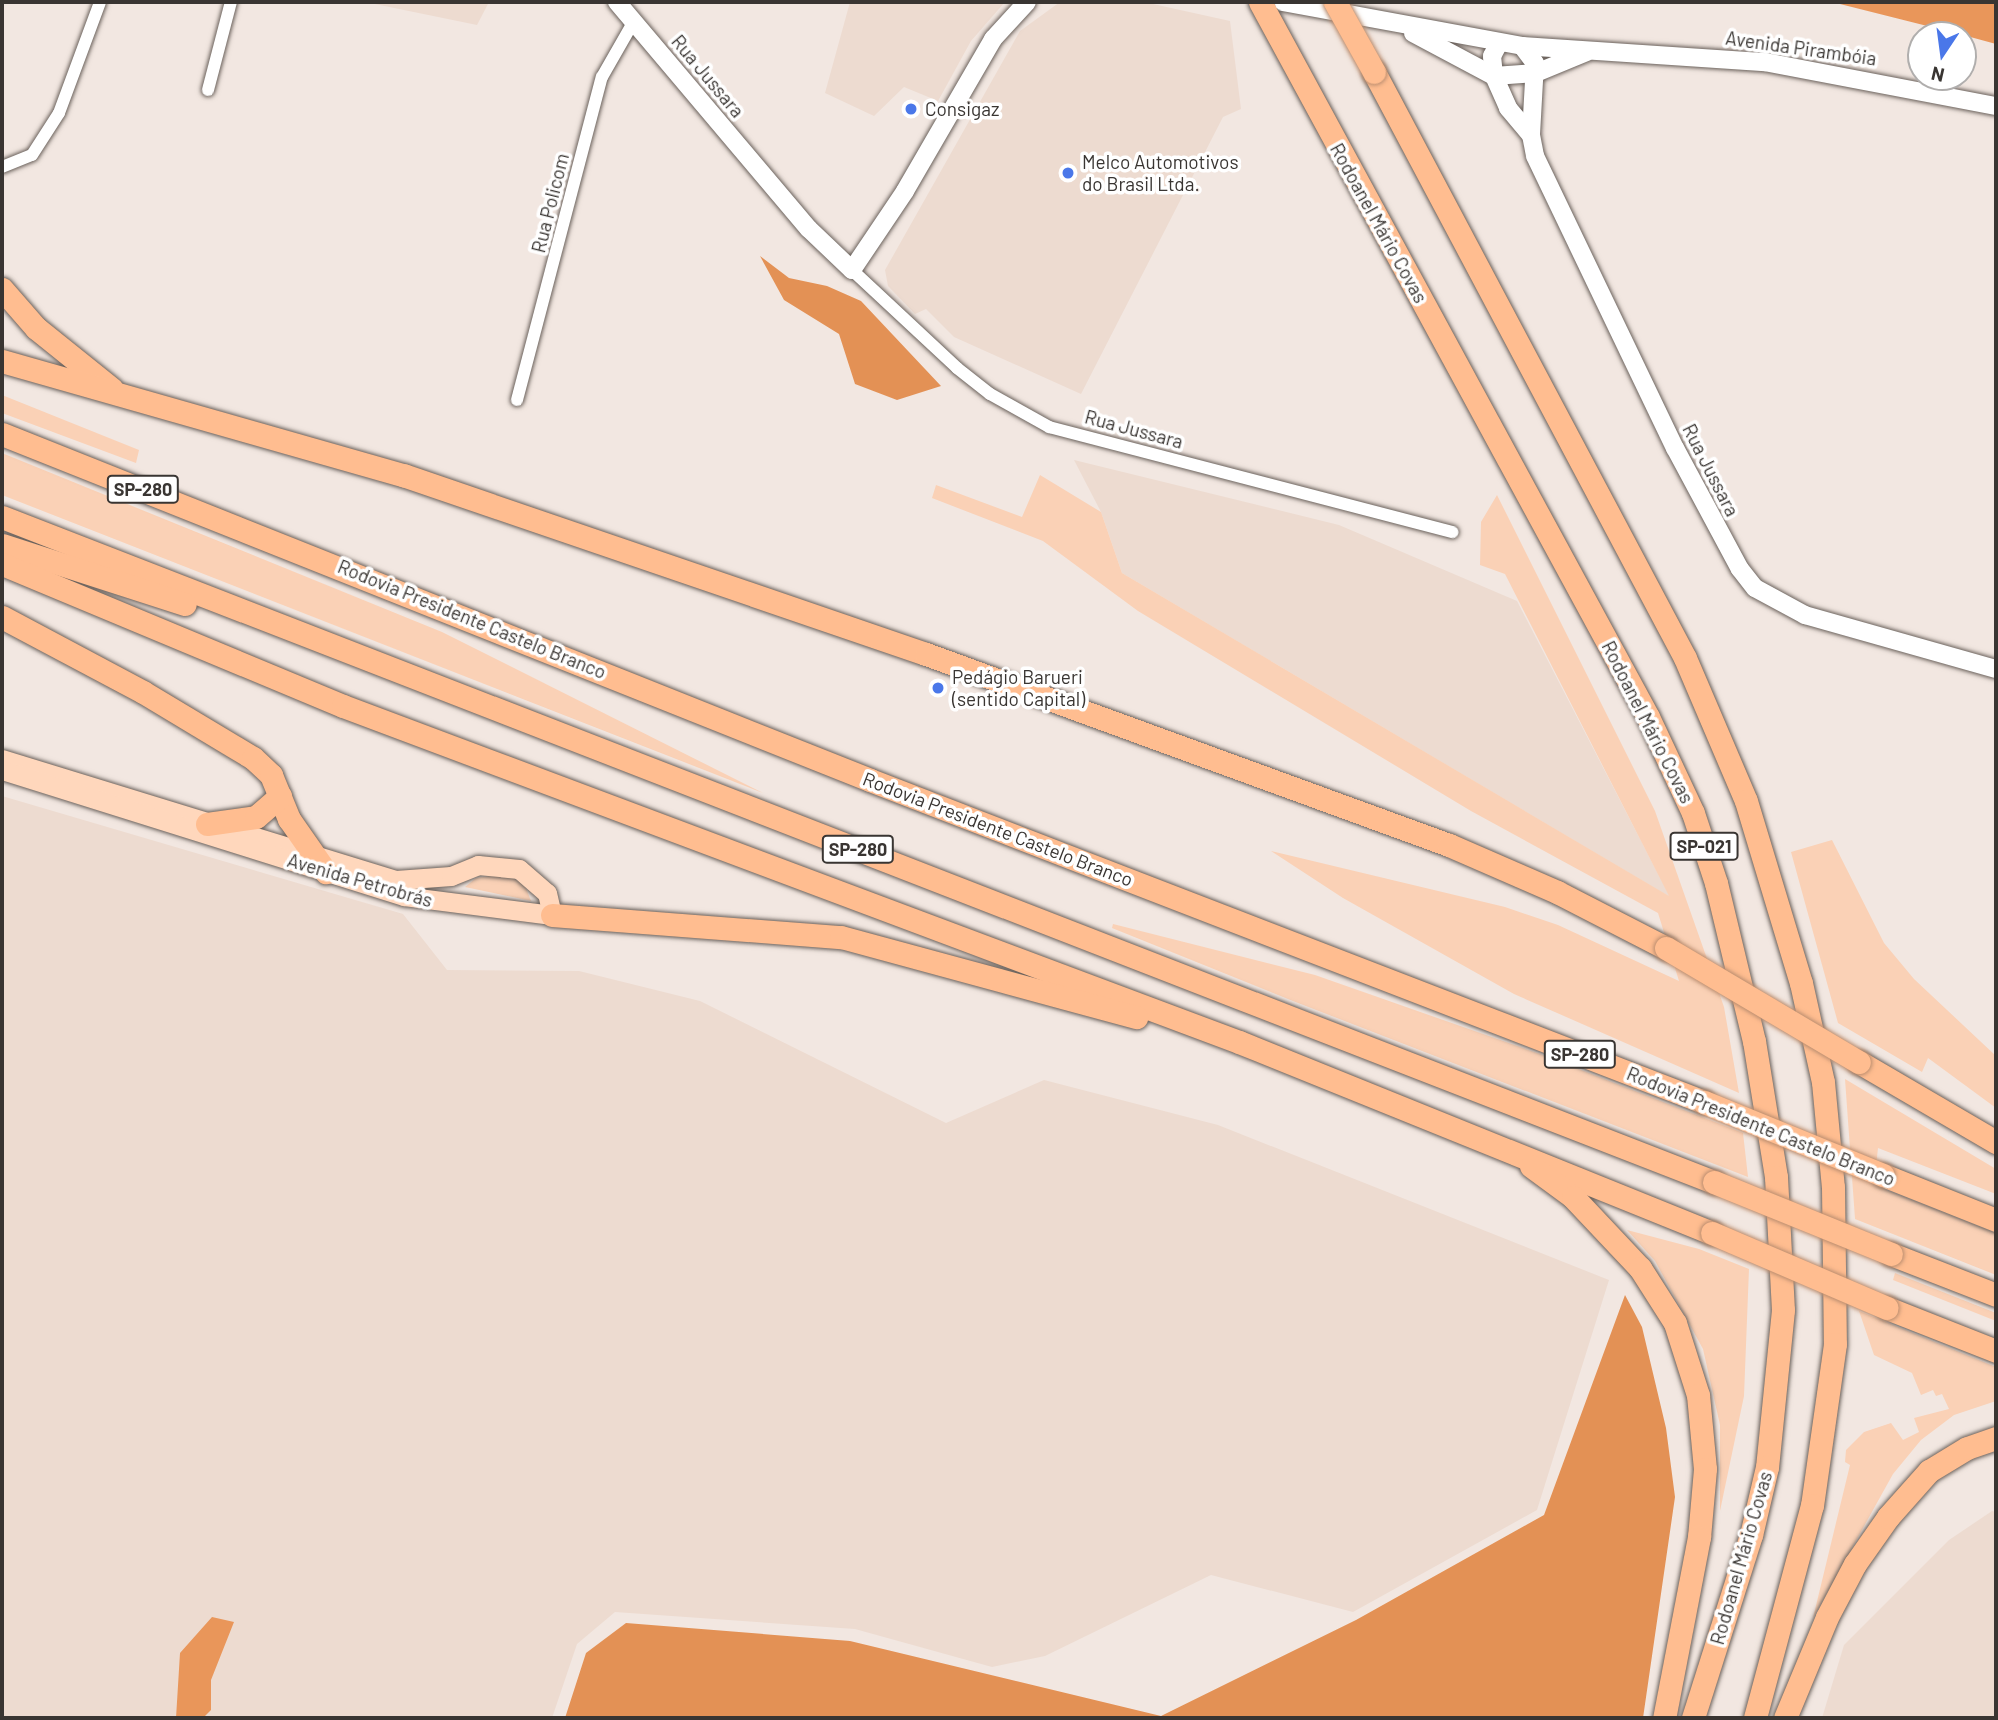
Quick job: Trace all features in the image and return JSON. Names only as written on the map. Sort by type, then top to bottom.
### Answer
[{"type":"highway","name":"Rodoanel Mário Covas","points":[[1260,2],[1648,717],[1693,813],[1716,883],[1754,1041],[1776,1177],[1783,1310],[1767,1467],[1751,1535],[1693,1718]]},
{"type":"highway","name":"SP-021","points":[[1335,2],[1695,680],[1772,875],[1801,983],[1823,1082],[1833,1187],[1835,1344],[1812,1505],[1755,1718]]},
{"type":"highway","points":[[2,289],[36,328],[120,395]]},
{"type":"highway","points":[[2,361],[271,435],[450,490],[1288,782],[1545,887],[1666,948],[1996,1142]]},
{"type":"highway","name":"Rodovia Presidente Castelo Branco","points":[[2,434],[870,780],[1704,1102],[1996,1220]]},
{"type":"highway","name":"SP-280","points":[[2,517],[1714,1182],[1996,1295]]},
{"type":"highway","points":[[2,545],[413,677]]},
{"type":"highway","points":[[2,564],[343,706],[1239,1042],[1504,1145],[1886,1308],[1996,1351]]},
{"type":"highway","points":[[2,617],[143,692],[253,758],[271,775],[289,819],[319,864]]},
{"type":"highway","points":[[207,824],[256,817],[280,796]]},
{"type":"highway","points":[[552,915],[841,937],[1239,1042]]},
{"type":"highway","points":[[1504,1145],[1573,1197],[1640,1268],[1675,1323],[1698,1395],[1705,1469],[1699,1537],[1664,1718]]},
{"type":"highway","points":[[1785,1718],[1827,1617],[1855,1564],[1888,1517],[1929,1471],[1967,1448],[1996,1438]]},
{"type":"main road","name":"Rua Jussara","points":[[617,2],[809,229],[852,270]]},
{"type":"main road","points":[[852,270],[905,191],[993,39],[1027,2]]},
{"type":"main road","points":[[1283,2],[1402,27],[1522,46],[1533,58],[1536,73]]},
{"type":"main road","points":[[1402,27],[1494,76]]},
{"type":"main road","points":[[1494,76],[1492,57],[1499,43]]},
{"type":"main road","name":"Avenida Pirambóia","points":[[1522,46],[1765,62],[1996,106]]},
{"type":"main road","name":"Avenida Pirambóia","points":[[1494,76],[1536,73],[1597,49]]},
{"type":"main road","name":"Rua Jussara","points":[[1536,73],[1531,135],[1543,174],[1675,448],[1740,569],[1755,588],[1805,615],[1996,669]]},
{"type":"main road","name":"Rua Jussara","points":[[1494,76],[1508,108],[1531,135]]},
{"type":"main road","name":"Avenida Petrobrás","points":[[2,759],[207,824],[319,864],[396,880],[451,876],[478,865],[519,869],[547,893],[552,915],[447,905],[2,770]]},
{"type":"street","points":[[2,167],[32,155],[59,113],[100,2]]},
{"type":"street","points":[[208,90],[231,2]]},
{"type":"street","name":"Rua Policom","points":[[517,400],[602,77],[634,21]]},
{"type":"street","name":"Rua Jussara","points":[[852,270],[957,368],[990,394],[1049,427],[1453,532]]},
{"type":"shaded area","points":[[365,2],[489,2],[477,25]]},
{"type":"shaded area","points":[[850,2],[1005,2],[971,41],[938,101],[904,87],[874,116],[825,93]]},
{"type":"shaded area","points":[[1060,2],[1144,2],[1230,21],[1241,109],[1223,117],[1081,394],[954,337],[926,309],[915,314],[888,286],[885,270],[1020,31]]},
{"type":"shaded area","points":[[1832,2],[1996,2],[1996,44],[1977,39],[1977,21],[1907,21]]},
{"type":"shaded area","points":[[760,256],[789,278],[827,286],[861,301],[941,386],[897,400],[855,384],[839,334],[784,300]]},
{"type":"shaded area","points":[[2,395],[139,450],[136,463],[2,413]]},
{"type":"shaded area","points":[[2,453],[442,632],[763,793],[2,495]]},
{"type":"shaded area","points":[[1074,460],[1339,525],[1517,601],[1670,897],[1122,573],[1101,512]]},
{"type":"shaded area","points":[[1040,475],[1101,512],[1122,573],[1669,896],[1505,574],[1480,565],[1481,522],[1497,495],[1655,811],[1724,1007],[1739,1093],[1514,994],[1343,898],[1271,851],[1505,907],[1558,925],[1679,981],[1658,913],[1471,811],[1138,611],[1043,541],[932,498],[936,485],[1022,517]]},
{"type":"shaded area","points":[[2,796],[403,914],[447,970],[579,971],[700,1001],[946,1123],[1044,1080],[1218,1125],[1609,1280],[1537,1510],[1353,1612],[1211,1575],[1045,1656],[992,1667],[855,1629],[615,1612],[577,1644],[552,1718],[2,1718]]},
{"type":"shaded area","points":[[1832,840],[1884,943],[1914,979],[1996,1056],[1996,1108],[1928,1058],[1922,1072],[1838,1023],[1791,852]]},
{"type":"shaded area","points":[[502,874],[524,883],[531,901],[465,887],[476,878]]},
{"type":"shaded area","points":[[1113,924],[1315,975],[1540,1054],[1743,1133],[1748,1177],[1293,1001],[1112,928]]},
{"type":"shaded area","points":[[1845,1079],[1996,1169],[1996,1194],[1878,1148],[1874,1185],[1996,1233],[1996,1275],[1855,1219]]},
{"type":"shaded area","points":[[1627,1230],[1699,1249],[1749,1269],[1744,1396],[1720,1511],[1720,1425],[1703,1349],[1655,1261]]},
{"type":"shaded area","points":[[1895,1273],[1996,1313],[1996,1321],[1893,1280]]},
{"type":"shaded area","points":[[1625,1295],[1642,1327],[1666,1428],[1675,1497],[1643,1718],[565,1718],[586,1653],[626,1623],[850,1641],[1161,1716],[1356,1620],[1544,1515]]},
{"type":"shaded area","points":[[1859,1311],[1996,1367],[1996,1401],[1954,1415],[1921,1440],[1893,1474],[1813,1618],[1850,1465],[1845,1462],[1846,1450],[1864,1432],[1891,1423],[1903,1440],[1919,1432],[1914,1418],[1949,1409],[1942,1394],[1936,1396],[1933,1390],[1921,1395],[1912,1373],[1874,1355]]},
{"type":"shaded area","points":[[1992,1511],[1996,1512],[1996,1718],[1822,1718],[1844,1645],[1949,1540]]},
{"type":"shaded area","points":[[212,1617],[234,1622],[211,1680],[211,1710],[203,1718],[176,1718],[180,1653]]},
{"type":"place","name":"Consigaz","points":[[911,109]]},
{"type":"place","name":"Melco Automotivos do Brasil Ltda.","points":[[1068,173]]},
{"type":"place","name":"Pedágio Barueri (sentido Capital)","points":[[938,688]]}]
